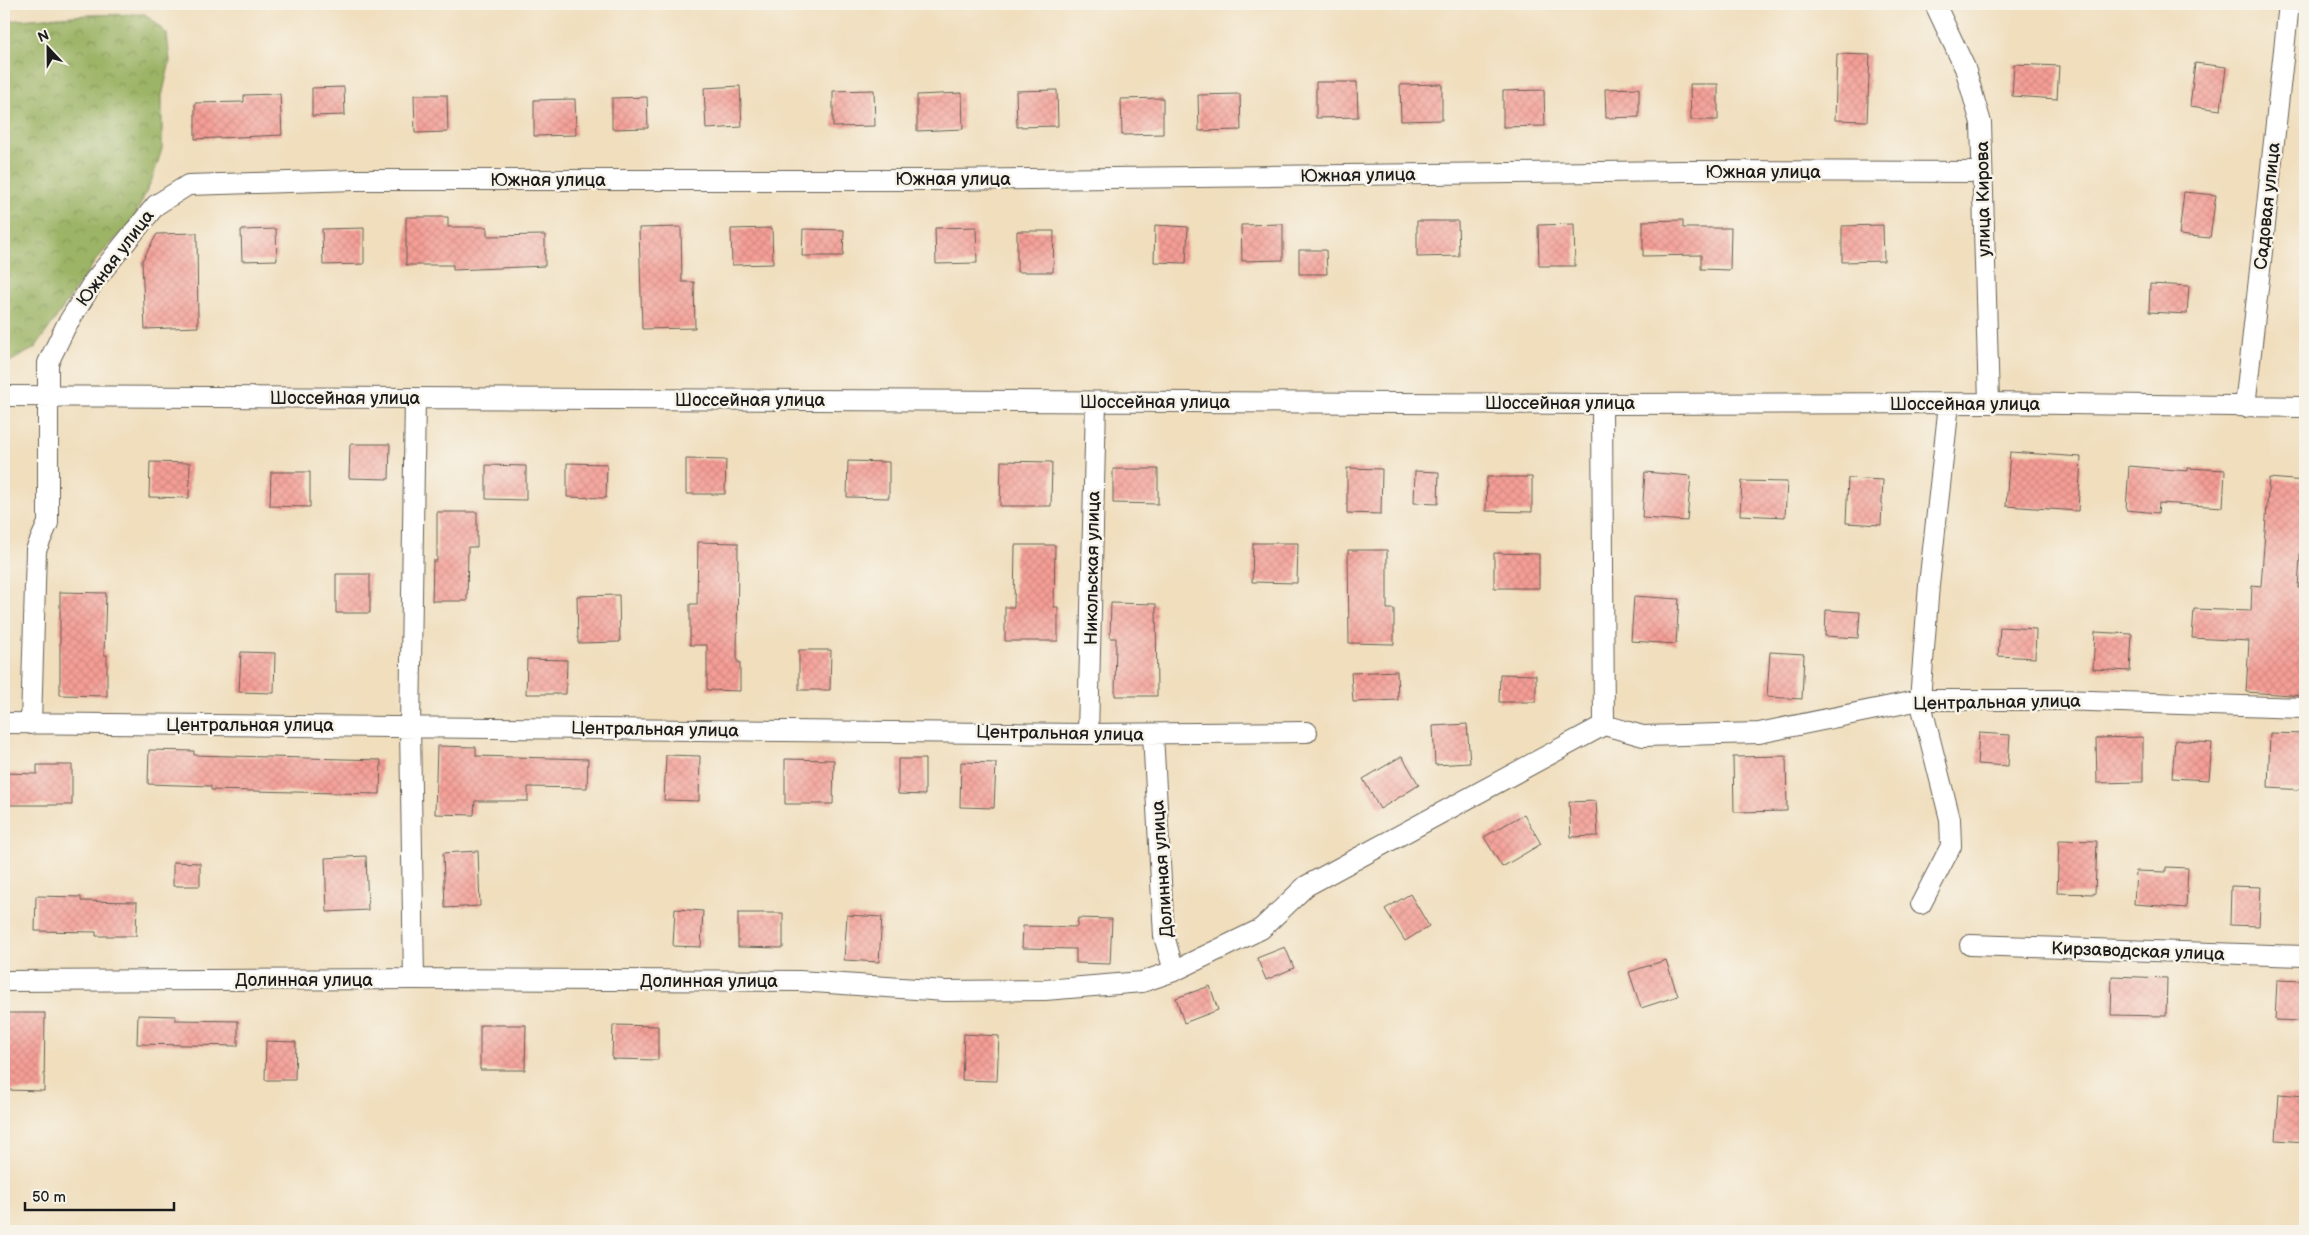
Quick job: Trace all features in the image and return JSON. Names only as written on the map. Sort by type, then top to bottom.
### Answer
[{"type":"street","name":"улица Кирова","points":[[1935,4],[1965,68],[1982,123],[1990,403]]},
{"type":"street","name":"Садовая улица","points":[[2245,407],[2289,4]]},
{"type":"street","name":"Южная улица","points":[[31,724],[36,550],[48,523],[48,363],[66,326],[94,281],[156,205],[188,185],[355,180],[944,180],[1684,172],[1982,172]]},
{"type":"street","name":"Шоссейная улица","points":[[4,396],[48,398],[1602,404],[1990,403],[2245,407],[2305,406]]},
{"type":"street","points":[[414,980],[410,726],[415,398]]},
{"type":"street","name":"Никольская улица","points":[[1088,734],[1096,402]]},
{"type":"street","points":[[1174,971],[1261,929],[1306,886],[1604,726],[1602,404]]},
{"type":"street","points":[[1921,904],[1951,846],[1950,819],[1920,700],[1929,585],[1949,404]]},
{"type":"street","name":"Центральная улица","points":[[1604,726],[1644,736],[1760,733],[1920,700],[2060,700],[2305,708]]},
{"type":"street","name":"Центральная улица","points":[[4,723],[1088,734],[1307,732]]},
{"type":"street","name":"Долинная улица","points":[[4,982],[799,981],[945,991],[1025,990],[1142,982],[1174,971],[1164,936],[1154,734]]},
{"type":"street","name":"Кирзаводская улица","points":[[1970,946],[2305,956]]},
{"type":"green space","points":[[145,14],[167,34],[170,61],[162,96],[162,149],[153,177],[133,220],[96,260],[35,348],[4,365],[4,21],[87,15]]},
{"type":"building","points":[[1837,54],[1870,55],[1867,121],[1835,120]]},
{"type":"building","points":[[2195,63],[2226,67],[2221,110],[2190,106]]},
{"type":"building","points":[[2014,64],[2059,66],[2057,99],[2012,96]]},
{"type":"building","points":[[1316,82],[1357,82],[1358,117],[1316,118]]},
{"type":"building","points":[[1442,84],[1442,120],[1401,121],[1400,85]]},
{"type":"building","points":[[1690,84],[1718,84],[1718,120],[1691,120]]},
{"type":"building","points":[[740,86],[742,127],[706,129],[704,88]]},
{"type":"building","points":[[344,87],[345,115],[312,116],[312,88]]},
{"type":"building","points":[[1639,88],[1639,117],[1606,118],[1605,89]]},
{"type":"building","points":[[874,90],[875,126],[833,127],[833,91]]},
{"type":"building","points":[[1057,90],[1058,126],[1017,127],[1016,91]]},
{"type":"building","points":[[1544,90],[1545,126],[1503,127],[1503,91]]},
{"type":"building","points":[[962,93],[963,129],[917,131],[917,95]]},
{"type":"building","points":[[280,94],[282,135],[195,139],[195,103],[244,102],[244,95]]},
{"type":"building","points":[[1240,94],[1241,130],[1199,131],[1198,95]]},
{"type":"building","points":[[414,95],[447,95],[448,132],[415,133]]},
{"type":"building","points":[[647,97],[648,128],[612,129],[612,98]]},
{"type":"building","points":[[1163,98],[1163,134],[1122,135],[1121,99]]},
{"type":"building","points":[[575,99],[576,135],[534,136],[534,100]]},
{"type":"building","points":[[2184,192],[2216,195],[2210,238],[2179,235]]},
{"type":"building","points":[[406,217],[448,217],[448,227],[487,227],[487,236],[545,235],[545,266],[453,270],[453,265],[406,265]]},
{"type":"building","points":[[1683,220],[1683,228],[1731,228],[1730,270],[1701,269],[1701,255],[1643,256],[1643,221]]},
{"type":"building","points":[[1417,221],[1458,221],[1459,256],[1417,257]]},
{"type":"building","points":[[1283,224],[1283,260],[1242,261],[1241,225]]},
{"type":"building","points":[[1574,224],[1575,266],[1539,266],[1538,225]]},
{"type":"building","points":[[1155,225],[1188,227],[1186,263],[1154,262]]},
{"type":"building","points":[[1883,225],[1884,261],[1842,262],[1842,226]]},
{"type":"building","points":[[681,227],[682,282],[694,282],[695,328],[642,329],[639,228]]},
{"type":"building","points":[[976,227],[977,263],[936,264],[935,228]]},
{"type":"building","points":[[364,228],[364,264],[323,265],[322,229]]},
{"type":"building","points":[[772,228],[773,264],[732,265],[731,229]]},
{"type":"building","points":[[276,229],[277,260],[242,261],[241,230]]},
{"type":"building","points":[[803,229],[844,230],[843,256],[802,256]]},
{"type":"building","points":[[1017,231],[1054,231],[1053,272],[1017,272]]},
{"type":"building","points":[[197,233],[198,327],[145,329],[142,261],[157,234]]},
{"type":"building","points":[[1299,250],[1326,250],[1327,274],[1299,274]]},
{"type":"building","points":[[2150,284],[2189,286],[2187,314],[2149,312]]},
{"type":"building","points":[[350,444],[390,444],[389,479],[349,478]]},
{"type":"building","points":[[2010,452],[2081,457],[2078,511],[2006,506]]},
{"type":"building","points":[[686,459],[726,460],[725,494],[686,494]]},
{"type":"building","points":[[848,461],[889,462],[889,498],[847,497]]},
{"type":"building","points":[[1001,461],[1052,462],[1051,506],[1000,506]]},
{"type":"building","points":[[150,462],[190,463],[189,498],[149,497]]},
{"type":"building","points":[[567,463],[607,464],[606,498],[567,497]]},
{"type":"building","points":[[486,465],[526,466],[526,500],[486,499]]},
{"type":"building","points":[[2129,466],[2188,471],[2188,468],[2225,470],[2223,507],[2159,503],[2158,513],[2126,510]]},
{"type":"building","points":[[1347,468],[1382,469],[1381,514],[1347,513]]},
{"type":"building","points":[[1113,469],[1158,469],[1158,504],[1113,503]]},
{"type":"building","points":[[1415,471],[1439,472],[1438,504],[1414,503]]},
{"type":"building","points":[[271,472],[310,472],[310,507],[270,506]]},
{"type":"building","points":[[1645,472],[1691,476],[1687,521],[1642,518]]},
{"type":"building","points":[[1487,477],[1532,477],[1532,512],[1486,511]]},
{"type":"building","points":[[1848,478],[1883,480],[1881,525],[1846,523]]},
{"type":"building","points":[[2269,478],[2305,481],[2298,588],[2305,588],[2305,696],[2246,692],[2249,641],[2192,638],[2194,609],[2251,611],[2252,585],[2261,586]]},
{"type":"building","points":[[1742,481],[1787,482],[1785,517],[1740,515]]},
{"type":"building","points":[[437,512],[477,512],[477,547],[468,547],[467,601],[432,601],[433,561],[437,561]]},
{"type":"building","points":[[698,542],[738,543],[737,662],[740,662],[740,691],[707,690],[707,645],[690,645],[690,604],[697,604]]},
{"type":"building","points":[[1253,543],[1298,543],[1297,583],[1252,582]]},
{"type":"building","points":[[1015,545],[1055,545],[1054,607],[1058,607],[1058,641],[1005,641],[1005,607],[1014,607]]},
{"type":"building","points":[[1348,550],[1387,550],[1387,609],[1394,609],[1394,644],[1349,643]]},
{"type":"building","points":[[1494,553],[1539,554],[1539,588],[1494,588]]},
{"type":"building","points":[[336,574],[370,574],[370,613],[336,613]]},
{"type":"building","points":[[60,592],[106,593],[104,655],[107,655],[107,696],[60,695]]},
{"type":"building","points":[[619,595],[620,642],[578,643],[577,596]]},
{"type":"building","points":[[1634,596],[1679,599],[1676,644],[1631,641]]},
{"type":"building","points":[[1111,603],[1156,604],[1157,696],[1115,696],[1116,638],[1110,638]]},
{"type":"building","points":[[1826,610],[1860,612],[1858,638],[1825,636]]},
{"type":"building","points":[[2000,627],[2036,629],[2035,658],[1998,656]]},
{"type":"building","points":[[2095,632],[2132,634],[2130,671],[2093,669]]},
{"type":"building","points":[[799,650],[831,650],[830,690],[799,690]]},
{"type":"building","points":[[241,652],[275,653],[274,693],[239,692]]},
{"type":"building","points":[[1770,652],[1804,654],[1802,699],[1767,697]]},
{"type":"building","points":[[527,659],[567,660],[566,694],[526,694]]},
{"type":"building","points":[[1397,671],[1398,700],[1353,702],[1351,673]]},
{"type":"building","points":[[1500,674],[1536,675],[1536,702],[1499,702]]},
{"type":"building","points":[[1467,724],[1470,763],[1435,765],[1433,726]]},
{"type":"building","points":[[1979,733],[2010,735],[2008,766],[1977,764]]},
{"type":"building","points":[[2270,733],[2305,734],[2305,790],[2268,788]]},
{"type":"building","points":[[2143,737],[2143,782],[2097,783],[2096,738]]},
{"type":"building","points":[[2175,740],[2212,743],[2209,780],[2172,778]]},
{"type":"building","points":[[437,746],[476,747],[476,756],[588,759],[587,788],[528,787],[528,801],[475,801],[474,815],[435,814]]},
{"type":"building","points":[[149,750],[194,751],[194,755],[381,760],[380,794],[211,790],[211,786],[148,784]]},
{"type":"building","points":[[666,755],[700,756],[699,801],[664,800]]},
{"type":"building","points":[[1402,756],[1419,785],[1380,809],[1363,779]]},
{"type":"building","points":[[1786,756],[1787,811],[1734,812],[1733,757]]},
{"type":"building","points":[[785,759],[834,760],[833,804],[785,804]]},
{"type":"building","points":[[898,759],[925,759],[925,795],[898,794]]},
{"type":"building","points":[[961,762],[996,763],[994,808],[960,807]]},
{"type":"building","points":[[37,765],[72,765],[72,805],[4,805],[4,773],[37,774]]},
{"type":"building","points":[[1596,801],[1598,836],[1571,837],[1569,802]]},
{"type":"building","points":[[1524,814],[1541,844],[1502,867],[1484,837]]},
{"type":"building","points":[[2059,840],[2097,841],[2095,894],[2057,893]]},
{"type":"building","points":[[478,851],[480,906],[445,908],[443,853]]},
{"type":"building","points":[[366,856],[368,910],[327,912],[325,858]]},
{"type":"building","points":[[173,862],[200,863],[200,886],[173,886]]},
{"type":"building","points":[[2166,867],[2188,868],[2186,908],[2134,904],[2136,871],[2166,872]]},
{"type":"building","points":[[2231,886],[2261,887],[2259,926],[2230,925]]},
{"type":"building","points":[[1410,894],[1429,926],[1405,941],[1385,909]]},
{"type":"building","points":[[36,896],[81,897],[81,901],[137,902],[136,936],[96,936],[96,932],[35,931]]},
{"type":"building","points":[[675,909],[703,911],[701,947],[673,946]]},
{"type":"building","points":[[738,913],[783,913],[783,948],[738,947]]},
{"type":"building","points":[[847,915],[882,917],[879,962],[844,960]]},
{"type":"building","points":[[1078,918],[1112,919],[1110,964],[1076,963],[1076,949],[1022,948],[1023,926],[1077,927]]},
{"type":"building","points":[[1285,947],[1294,968],[1266,980],[1257,958]]},
{"type":"building","points":[[1666,960],[1678,996],[1641,1008],[1629,972]]},
{"type":"building","points":[[2112,976],[2167,978],[2166,1016],[2111,1015]]},
{"type":"building","points":[[2277,980],[2303,981],[2301,1021],[2275,1020]]},
{"type":"building","points":[[1210,986],[1218,1010],[1184,1023],[1176,998]]},
{"type":"building","points":[[4,1013],[45,1013],[44,1091],[4,1090]]},
{"type":"building","points":[[138,1015],[175,1016],[175,1020],[238,1021],[238,1046],[137,1044]]},
{"type":"building","points":[[480,1025],[526,1025],[525,1070],[480,1070]]},
{"type":"building","points":[[613,1025],[658,1026],[658,1060],[612,1059]]},
{"type":"building","points":[[964,1034],[999,1036],[997,1081],[962,1080]]},
{"type":"building","points":[[266,1041],[296,1042],[295,1080],[265,1080]]},
{"type":"building","points":[[2279,1094],[2305,1096],[2305,1142],[2276,1140]]}]
